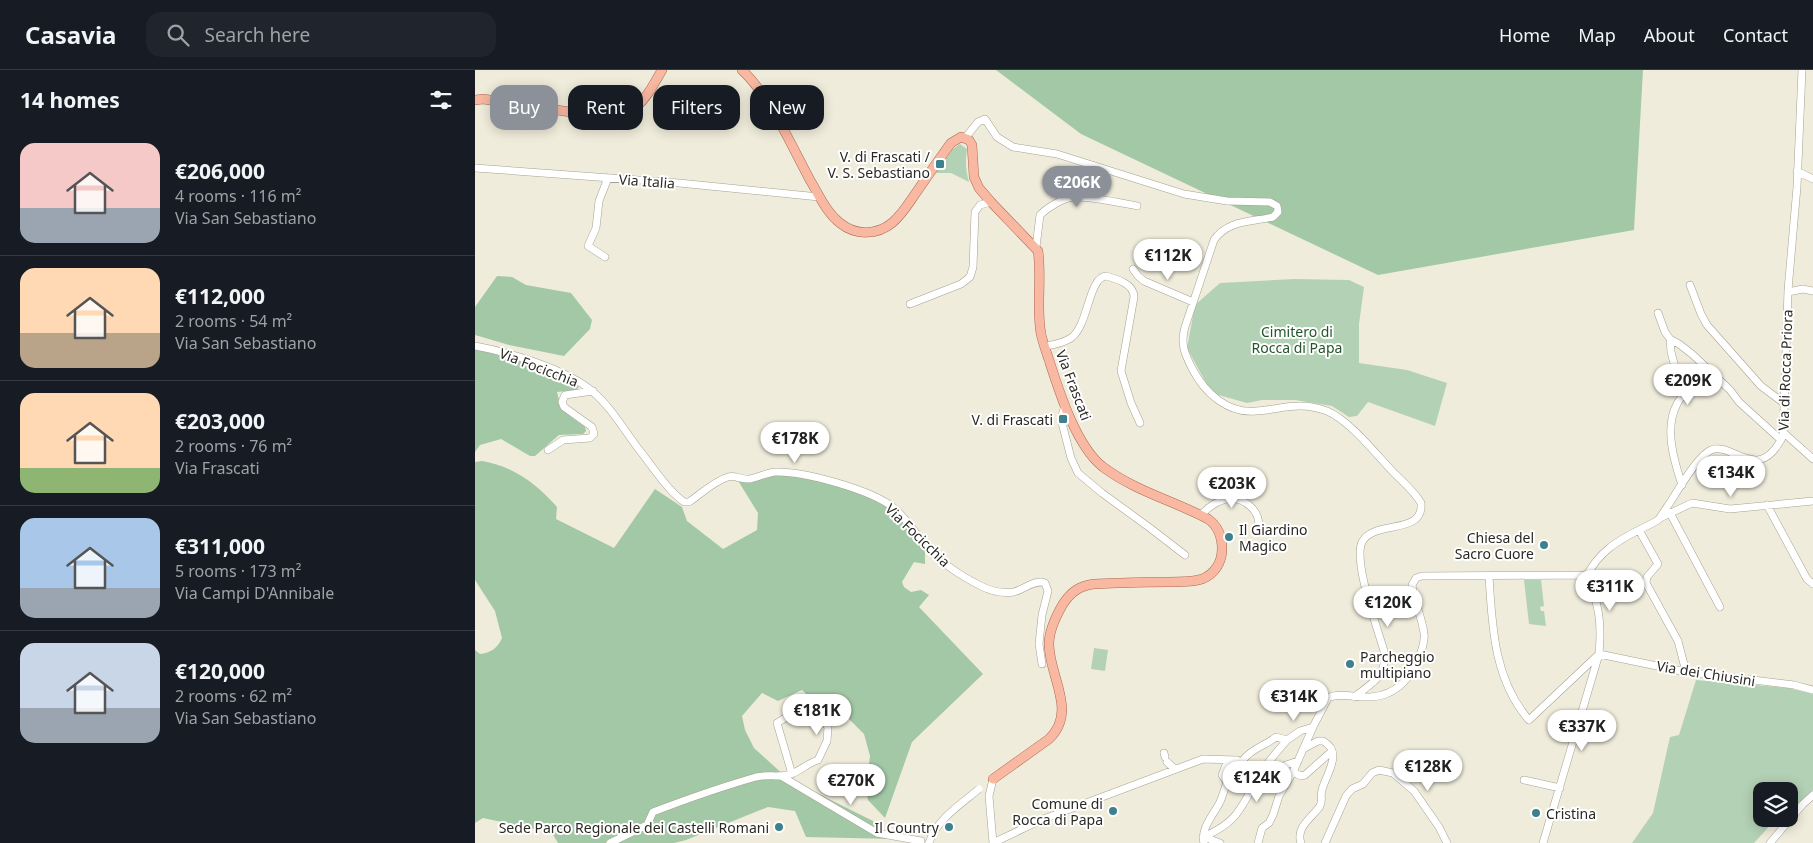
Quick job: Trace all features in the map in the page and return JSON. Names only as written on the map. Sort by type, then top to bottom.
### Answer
[{"type":"main road","points":[[475,100],[483,99],[597,116],[618,116],[631,111],[640,104],[662,70]]},
{"type":"main road","points":[[742,70],[754,82],[767,101],[819,196],[833,216],[844,226],[863,232],[880,231],[900,216],[951,143],[959,138],[966,138],[972,146],[974,177],[979,188],[1036,247]]},
{"type":"main road","name":"Via Frascati","points":[[993,779],[1049,739],[1061,722],[1063,704],[1053,669],[1049,638],[1056,618],[1069,596],[1079,588],[1094,584],[1194,580],[1208,576],[1216,569],[1221,554],[1221,542],[1215,526],[1208,519],[1133,486],[1098,463],[1085,446],[1059,390],[1045,346],[1039,302],[1039,252],[1036,247]]},
{"type":"street","name":"Via di Rocca Priora","points":[[1659,520],[1700,459],[1711,450],[1718,449],[1754,460],[1767,455],[1782,437],[1785,404],[1788,292],[1802,70]]},
{"type":"street","points":[[966,138],[983,118],[987,120],[997,137],[1013,147],[1062,155],[1160,188],[1187,195],[1227,201],[1270,202],[1276,205],[1279,210],[1273,217],[1230,226],[1217,235],[1210,249],[1184,331],[1183,350],[1198,380],[1211,396],[1227,406],[1247,411],[1257,411],[1302,405],[1333,414],[1352,429],[1421,503],[1420,513],[1412,523],[1376,531],[1366,537],[1362,543],[1360,555],[1368,597],[1385,660],[1380,677],[1354,697]]},
{"type":"street","name":"Via Italia","points":[[475,168],[819,196]]},
{"type":"street","points":[[1797,171],[1813,179]]},
{"type":"street","points":[[605,257],[588,246],[596,228],[599,201],[608,178]]},
{"type":"street","points":[[1036,247],[1040,215],[1065,199],[1076,197],[1137,206]]},
{"type":"street","points":[[910,304],[951,288],[968,279],[973,267],[975,212],[980,205],[991,202]]},
{"type":"street","points":[[1133,269],[1138,276],[1148,283],[1193,302]]},
{"type":"street","points":[[1045,346],[1064,342],[1075,335],[1084,319],[1099,278],[1106,276],[1130,286],[1134,297],[1121,371],[1131,403],[1140,423]]},
{"type":"street","points":[[1690,285],[1707,326],[1761,386],[1785,404]]},
{"type":"street","points":[[1788,292],[1803,289],[1813,291]]},
{"type":"street","points":[[1658,313],[1665,332],[1670,339],[1694,356],[1730,390],[1739,402],[1813,459]]},
{"type":"street","points":[[1670,339],[1675,367],[1691,385],[1675,406],[1671,426],[1674,458],[1682,485]]},
{"type":"street","name":"Via Focicchia","points":[[475,346],[503,352],[548,368],[574,379],[593,391],[684,502],[689,502],[722,479],[732,476],[746,479],[780,472],[823,478],[889,504],[935,555],[981,586],[1005,593],[1039,582],[1045,583],[1048,591],[1043,610],[1039,644],[1042,664]]},
{"type":"street","points":[[548,450],[563,440],[592,436],[594,434],[592,427],[564,407],[562,402],[563,397],[569,394],[593,391]]},
{"type":"street","points":[[1065,405],[1061,418],[1071,458],[1078,473],[1185,555]]},
{"type":"street","points":[[1201,515],[1209,507],[1221,500],[1237,499],[1254,509],[1258,516],[1259,527]]},
{"type":"street","points":[[1587,575],[1596,559],[1604,551],[1670,513],[1692,503],[1727,509],[1813,501]]},
{"type":"street","points":[[1767,505],[1807,580],[1813,584]]},
{"type":"street","points":[[1670,513],[1720,607]]},
{"type":"street","points":[[1639,530],[1658,564],[1647,577],[1646,583],[1678,641],[1687,672]]},
{"type":"street","points":[[1258,843],[1262,828],[1269,823],[1273,815],[1280,793],[1293,772],[1326,700],[1331,696],[1373,697],[1390,692],[1403,684],[1416,665],[1423,645],[1424,635],[1413,592],[1416,578],[1422,576],[1587,575]]},
{"type":"street","points":[[1543,843],[1561,788],[1599,654],[1600,616],[1587,575]]},
{"type":"street","points":[[1489,576],[1494,637],[1500,665],[1517,704],[1529,720],[1599,654]]},
{"type":"street","name":"Via dei Chiusini","points":[[1599,654],[1687,672],[1794,685],[1813,690]]},
{"type":"street","points":[[610,843],[647,825],[653,812],[688,798],[749,779],[792,774],[821,756],[827,740],[828,727],[812,705],[805,706],[777,723],[792,774]]},
{"type":"street","points":[[1204,840],[1232,820],[1244,805],[1268,763],[1287,740],[1300,731],[1313,727]]},
{"type":"street","points":[[993,779],[989,790],[993,843],[1041,820],[1203,759],[1240,760],[1276,737],[1287,740]]},
{"type":"street","points":[[1301,843],[1300,836],[1304,825],[1321,804],[1322,791],[1334,761],[1332,751],[1327,743],[1321,741],[1303,749]]},
{"type":"street","points":[[1293,772],[1301,776],[1305,775],[1332,751]]},
{"type":"street","points":[[1166,757],[1175,769]]},
{"type":"street","points":[[1204,840],[1208,823],[1221,800],[1227,782],[1222,775],[1228,760]]},
{"type":"street","points":[[1254,786],[1262,786],[1285,765],[1298,760]]},
{"type":"street","points":[[1325,843],[1346,796],[1354,788],[1363,784],[1372,772],[1376,770],[1384,770],[1396,774],[1414,791],[1439,827],[1447,843]]},
{"type":"street","points":[[781,776],[877,833],[921,841]]},
{"type":"street","points":[[929,843],[934,831],[940,824],[993,779]]},
{"type":"street","points":[[1524,780],[1561,788]]},
{"type":"street","points":[[1770,843],[1813,795]]},
{"type":"street","points":[[1204,840],[1213,839],[1220,843]]},
{"type":"green space","points":[[996,70],[1643,70],[1634,230],[1378,275],[1081,134]]},
{"type":"green space","points":[[960,144],[967,149],[966,166],[969,182],[951,173],[936,173],[953,149]]},
{"type":"green space","points":[[497,276],[512,277],[526,285],[571,293],[592,320],[590,329],[564,356],[509,345],[475,335],[475,307]]},
{"type":"green space","name":"Cimitero di Rocca di Papa","points":[[1294,279],[1349,280],[1364,287],[1359,324],[1359,363],[1407,370],[1447,383],[1435,426],[1368,402],[1357,416],[1349,417],[1332,406],[1295,400],[1262,400],[1247,403],[1215,394],[1206,383],[1187,348],[1195,305],[1220,283]]},
{"type":"green space","points":[[475,349],[528,364],[554,374],[579,387],[576,390],[557,392],[563,409],[585,427],[586,431],[583,434],[559,435],[535,456],[530,456],[501,439],[480,445],[475,452]]},
{"type":"green space","points":[[482,461],[504,467],[524,477],[557,507],[556,519],[614,548],[655,489],[682,507],[687,521],[723,549],[757,530],[758,513],[737,479],[767,474],[827,482],[874,498],[893,509],[925,549],[925,564],[914,562],[902,582],[904,587],[911,592],[921,590],[929,595],[919,607],[983,674],[912,742],[885,818],[868,800],[866,789],[870,756],[864,734],[839,709],[827,714],[802,690],[778,701],[762,693],[742,716],[745,730],[754,748],[787,778],[875,822],[893,839],[806,837],[795,811],[768,807],[674,843],[558,843],[552,833],[483,818],[475,823],[475,650],[480,654],[490,651],[498,645],[502,638],[495,611],[475,580],[475,462]]},
{"type":"green space","points":[[1524,580],[1541,580],[1544,606],[1540,607],[1541,611],[1544,611],[1546,626],[1529,624]]},
{"type":"green space","points":[[1094,648],[1108,650],[1105,671],[1091,669]]},
{"type":"green space","points":[[1696,680],[1788,688],[1813,694],[1813,790],[1798,803],[1798,782],[1753,782],[1753,827],[1769,827],[1754,843],[1632,843],[1653,813],[1670,737],[1679,735]]},
{"type":"place","name":"V. di Frascati / V. S. Sebastiano","points":[[940,164]]},
{"type":"place","name":"V. di Frascati","points":[[1063,419]]},
{"type":"place","name":"Il Giardino Magico","points":[[1229,537]]},
{"type":"place","name":"Chiesa del Sacro Cuore","points":[[1544,545]]},
{"type":"place","name":"Parcheggio multipiano","points":[[1350,664]]},
{"type":"place","name":"Comune di Rocca di Papa","points":[[1113,811]]},
{"type":"place","name":"Cristina","points":[[1536,813]]},
{"type":"place","name":"Sede Parco Regionale dei Castelli Romani","points":[[779,827]]},
{"type":"place","name":"Il Country","points":[[949,827]]}]
